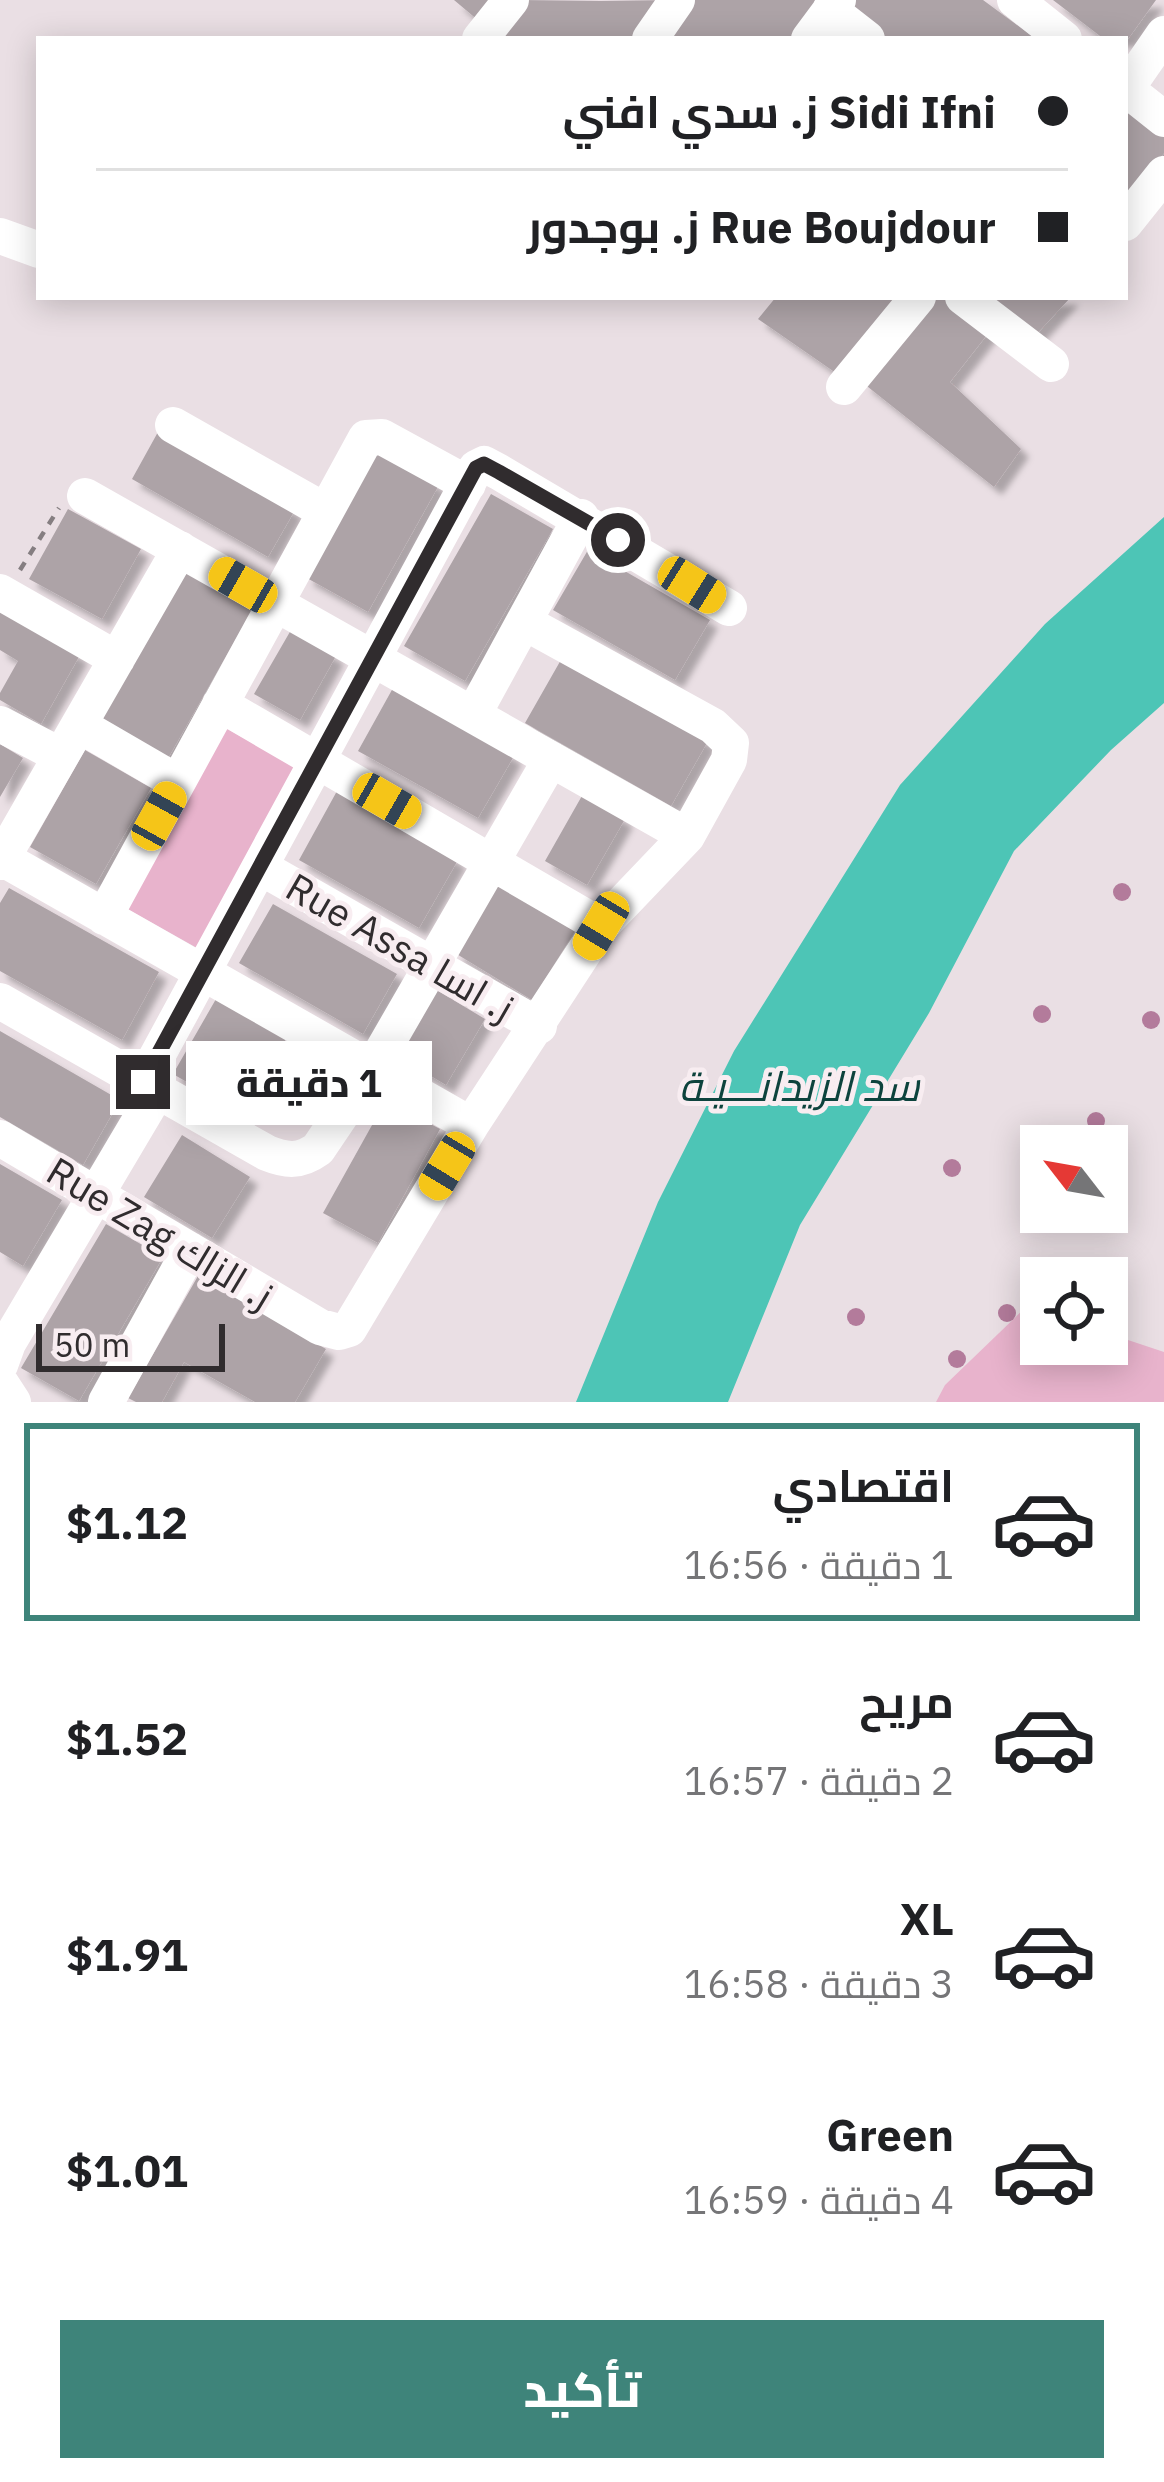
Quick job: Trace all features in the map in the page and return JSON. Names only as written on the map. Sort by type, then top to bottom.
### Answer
[{"type":"street","points":[[482,36],[511,0]]},
{"type":"street","points":[[652,36],[677,0]]},
{"type":"street","points":[[1015,0],[1060,36]]},
{"type":"street","points":[[826,16],[862,36]]},
{"type":"street","points":[[1128,85],[1164,34]]},
{"type":"street","points":[[1128,90],[1164,119]]},
{"type":"street","points":[[1128,219],[1164,175]]},
{"type":"street","points":[[0,236],[36,249]]},
{"type":"street","points":[[844,387],[916,300]]},
{"type":"street","points":[[967,300],[1051,364]]},
{"type":"street","points":[[173,425],[325,511]]},
{"type":"street","points":[[104,916],[362,443],[373,435],[472,476]]},
{"type":"street","points":[[0,1365],[15,1301],[97,1195],[202,972],[472,476],[484,464],[729,608]]},
{"type":"street","points":[[85,496],[687,836]]},
{"type":"street","points":[[473,715],[581,518]]},
{"type":"street","points":[[180,549],[1,860],[471,1125],[601,926],[687,836],[729,760],[731,743],[713,726],[524,622]]},
{"type":"street","points":[[2,594],[117,659]]},
{"type":"street","points":[[220,704],[601,926]]},
{"type":"street","points":[[0,724],[70,741],[177,782]]},
{"type":"street","points":[[0,1000],[267,1153],[292,1160],[318,1149],[372,1069],[551,759]]},
{"type":"street","name":"Rue Assa ز. اسا","points":[[260,867],[539,1026]]},
{"type":"street","name":"Rue Zag ز. الزاك","points":[[0,1138],[320,1327],[339,1332],[349,1329],[471,1125]]},
{"type":"street","points":[[106,1402],[190,1250]]},
{"type":"street","points":[[0,1382],[13,1402]]},
{"type":"path","points":[[2,594],[63,501],[85,496]]},
{"type":"shaded area","points":[[222,726],[297,768],[197,948],[122,906]]},
{"type":"shaded area","points":[[1020,1313],[1020,1365],[1128,1365],[1128,1340],[1164,1352],[1164,1402],[936,1402],[945,1385]]},
{"type":"water","name":"سد الزيدانـــيـة","points":[[1164,517],[1164,703],[1111,750],[1014,851],[929,1013],[800,1225],[728,1402],[576,1402],[658,1202],[734,1051],[900,785],[1045,624]]},
{"type":"building","points":[[454,0],[497,0],[479,21]]},
{"type":"building","points":[[520,0],[671,0],[646,36],[493,36]]},
{"type":"building","points":[[683,0],[820,0],[794,36],[657,36]]},
{"type":"building","points":[[856,0],[983,0],[1032,36],[880,36],[848,12]]},
{"type":"building","points":[[1053,0],[1156,0],[1128,39],[1100,36]]},
{"type":"building","points":[[1128,100],[1164,127],[1164,153],[1128,200]]},
{"type":"building","points":[[774,300],[910,300],[846,380],[758,319]]},
{"type":"building","points":[[930,300],[948,300],[990,331],[950,382],[1021,449],[994,487],[863,383]]},
{"type":"building","points":[[979,300],[1068,300],[1032,339]]},
{"type":"building","points":[[158,432],[295,510],[268,557],[132,479]]},
{"type":"building","points":[[377,450],[439,485],[368,612],[305,577]]},
{"type":"building","points":[[491,494],[553,529],[465,681],[404,646]]},
{"type":"building","points":[[68,509],[141,549],[102,619],[29,579]]},
{"type":"building","points":[[588,550],[710,620],[675,680],[553,610]]},
{"type":"building","points":[[185,568],[254,607],[167,760],[97,721]]},
{"type":"building","points":[[0,610],[80,655],[41,724],[0,700],[18,661],[0,650]]},
{"type":"building","points":[[291,630],[336,656],[300,720],[254,694]]},
{"type":"building","points":[[562,658],[708,741],[671,806],[525,723]]},
{"type":"building","points":[[393,688],[514,756],[478,818],[358,751]]},
{"type":"building","points":[[0,744],[23,758],[0,797]]},
{"type":"building","points":[[85,750],[151,788],[96,884],[30,847]]},
{"type":"building","points":[[337,791],[458,860],[419,928],[299,860]]},
{"type":"building","points":[[583,794],[625,819],[587,885],[545,861]]},
{"type":"building","points":[[499,881],[577,928],[532,1000],[455,953]]},
{"type":"building","points":[[9,888],[159,972],[122,1040],[0,971],[0,903]]},
{"type":"building","points":[[273,904],[397,974],[363,1034],[239,963]]},
{"type":"building","points":[[435,989],[485,1019],[446,1085],[396,1055]]},
{"type":"building","points":[[216,999],[286,1039],[242,1114],[173,1074]]},
{"type":"building","points":[[0,1031],[120,1100],[83,1165],[0,1117]]},
{"type":"building","points":[[386,1100],[440,1129],[378,1243],[323,1213]]},
{"type":"building","points":[[182,1135],[250,1177],[212,1238],[144,1197]]},
{"type":"building","points":[[0,1164],[62,1200],[23,1266],[0,1252]]},
{"type":"building","points":[[106,1224],[163,1257],[79,1401],[21,1368]]},
{"type":"building","points":[[198,1276],[326,1349],[295,1402],[255,1402],[184,1362],[162,1402],[128,1398]]},
{"type":"route","points":[[143,1082],[476,468],[484,464],[618,540]]}]
